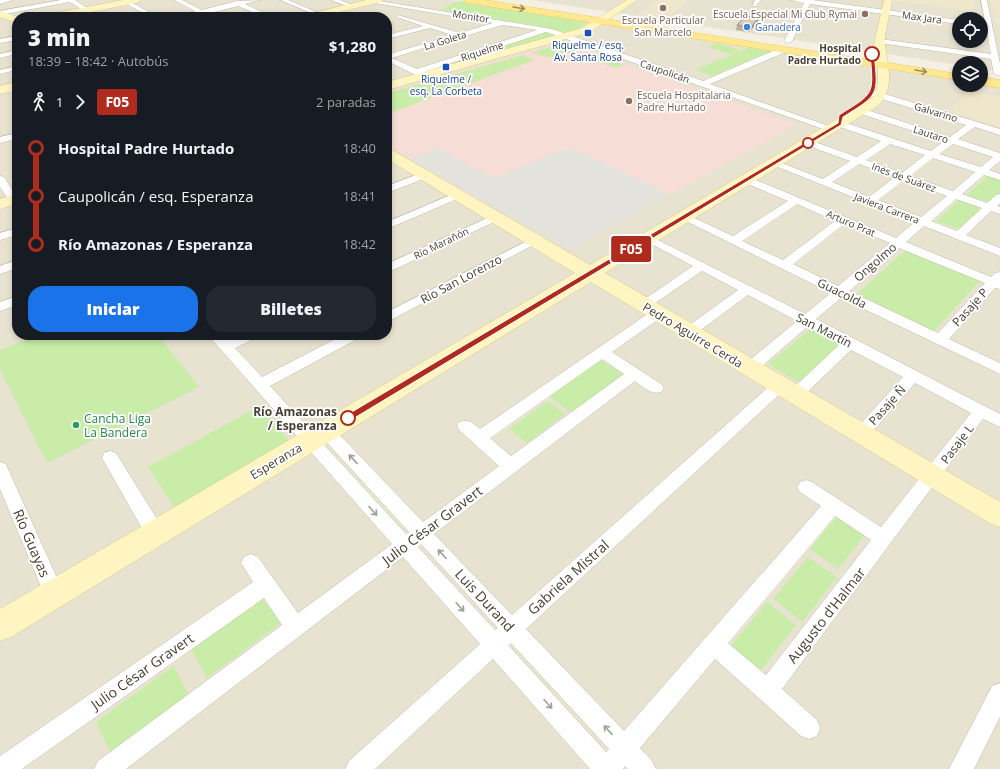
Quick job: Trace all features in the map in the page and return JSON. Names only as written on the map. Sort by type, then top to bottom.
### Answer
[{"type":"main road","points":[[466,0],[600,21],[785,46],[879,52],[952,67]]},
{"type":"main road","points":[[516,0],[612,15],[785,46]]},
{"type":"main road","points":[[879,52],[952,75]]},
{"type":"main road","points":[[988,73],[999,77]]},
{"type":"main road","points":[[988,79],[999,77]]},
{"type":"street","points":[[0,2],[10,0]]},
{"type":"street","points":[[0,14],[71,0],[89,12]]},
{"type":"street","points":[[177,0],[201,12],[257,0]]},
{"type":"street","points":[[231,0],[257,12]]},
{"type":"street","points":[[283,0],[313,12]]},
{"type":"street","points":[[334,0],[352,6]]},
{"type":"street","points":[[326,12],[377,0]]},
{"type":"street","name":"Monitor","points":[[377,0],[546,29],[566,36]]},
{"type":"street","name":"Riquelme","points":[[421,74],[467,64],[586,30],[612,15],[633,0]]},
{"type":"street","name":"Max Jara","points":[[794,0],[952,21]]},
{"type":"street","points":[[876,94],[885,83],[879,52],[888,0]]},
{"type":"street","points":[[984,0],[999,77]]},
{"type":"street","points":[[76,12],[132,1],[148,12]]},
{"type":"street","points":[[703,84],[785,46],[808,1]]},
{"type":"street","points":[[423,9],[396,16],[430,25],[498,47]]},
{"type":"street","points":[[0,14],[12,18]]},
{"type":"street","points":[[392,36],[463,15]]},
{"type":"street","name":"La Goleta","points":[[392,56],[503,22]]},
{"type":"street","points":[[5,26],[12,25]]},
{"type":"street","name":"Riquelme","points":[[392,84],[546,29]]},
{"type":"street","name":"Caupolicán","points":[[566,36],[703,84],[836,126],[889,140],[1000,177]]},
{"type":"street","points":[[0,41],[12,39]]},
{"type":"street","points":[[879,52],[945,50],[995,53]]},
{"type":"street","points":[[879,52],[995,53]]},
{"type":"street","points":[[0,56],[12,53]]},
{"type":"street","points":[[392,60],[421,74]]},
{"type":"street","points":[[0,72],[12,69]]},
{"type":"street","name":"Galvarino","points":[[876,94],[1000,132]]},
{"type":"street","name":"Esperanza","points":[[0,626],[861,112],[874,103],[876,94]]},
{"type":"street","name":"Esperanza","points":[[836,126],[841,116],[876,94]]},
{"type":"street","points":[[908,126],[932,111]]},
{"type":"street","name":"Lautaro","points":[[861,112],[1000,156]]},
{"type":"street","points":[[870,201],[974,124]]},
{"type":"street","points":[[0,140],[12,137]]},
{"type":"street","points":[[824,183],[889,140]]},
{"type":"street","name":"Inés de Suárez","points":[[809,142],[995,210]]},
{"type":"street","name":"Ongolmo","points":[[750,368],[1000,156]]},
{"type":"street","name":"Pedro Aguirre Cerda","points":[[392,158],[458,194],[650,310],[1000,516]]},
{"type":"street","name":"Javiera Carrera","points":[[773,164],[1000,252]]},
{"type":"street","points":[[392,188],[424,175]]},
{"type":"street","points":[[0,179],[10,201]]},
{"type":"street","name":"Arturo Prat","points":[[747,180],[898,242],[998,280]]},
{"type":"street","points":[[392,224],[458,194]]},
{"type":"street","points":[[958,236],[995,210],[1000,197]]},
{"type":"street","points":[[734,241],[796,200]]},
{"type":"street","name":"Río Marañón","points":[[392,267],[496,217]]},
{"type":"street","name":"Guacolda","points":[[684,217],[1000,369]]},
{"type":"street","points":[[784,265],[843,220]]},
{"type":"street","points":[[0,237],[12,233]]},
{"type":"street","name":"San Martín","points":[[648,238],[1000,421]]},
{"type":"street","name":"Río San Lorenzo","points":[[392,315],[535,240]]},
{"type":"street","points":[[0,270],[12,266]]},
{"type":"street","points":[[479,438],[602,352],[702,266]]},
{"type":"street","name":"Pasaje P","points":[[940,340],[998,280]]},
{"type":"street","points":[[689,332],[747,290]]},
{"type":"street","points":[[0,307],[12,302]]},
{"type":"street","points":[[220,340],[259,385],[318,436]]},
{"type":"street","points":[[226,347],[241,340]]},
{"type":"street","points":[[259,385],[344,340]]},
{"type":"street","name":"Gabriela Mistral","points":[[357,769],[512,628],[787,390],[850,344]]},
{"type":"street","points":[[602,352],[656,388]]},
{"type":"street","name":"Julio César Gravert","points":[[106,769],[634,374]]},
{"type":"street","name":"Pasaje Ñ","points":[[861,434],[913,376]]},
{"type":"street","name":"Pasaje L","points":[[933,476],[981,412]]},
{"type":"street","points":[[465,426],[511,466]]},
{"type":"street","name":"Luis Durand","points":[[318,436],[422,532],[644,769]]},
{"type":"street","name":"Luis Durand","points":[[318,436],[404,546],[607,769]]},
{"type":"street","points":[[110,458],[155,533]]},
{"type":"street","name":"Río Guayas","points":[[0,469],[54,594]]},
{"type":"street","name":"Augusto d'Halmar","points":[[767,691],[933,476]]},
{"type":"street","points":[[806,487],[884,539]]},
{"type":"street","points":[[607,769],[833,505]]},
{"type":"street","points":[[251,563],[296,627]]},
{"type":"street","name":"Julio César Gravert","points":[[14,765],[266,585]]},
{"type":"street","points":[[714,644],[809,728]]},
{"type":"street","points":[[961,769],[1000,694]]},
{"type":"shaded area","points":[[0,0],[451,0],[952,79],[952,92],[988,92],[988,86],[1000,87],[1000,769],[0,769]]},
{"type":"shaded area","points":[[531,0],[1000,0],[1000,71],[988,69],[988,56],[952,56],[952,64]]},
{"type":"shaded area","name":"Escuela Particular San Marcelo","points":[[658,0],[688,1],[665,19],[638,15]]},
{"type":"shaded area","points":[[974,0],[975,11],[897,1]]},
{"type":"shaded area","points":[[990,0],[1000,0],[1000,24],[996,23]]},
{"type":"shaded area","points":[[563,42],[797,125],[569,249],[392,148],[392,91]]},
{"type":"shaded area","points":[[968,92],[1000,97],[1000,126],[949,111]]},
{"type":"shaded area","points":[[438,148],[492,177],[499,176],[565,149],[573,149],[670,194],[569,249],[411,159]]},
{"type":"green space","points":[[458,1],[588,22],[579,29],[564,33],[539,26],[441,10]]},
{"type":"green space","points":[[546,31],[558,36],[424,72],[498,49]]},
{"type":"green space","points":[[564,43],[580,49],[554,58],[531,53]]},
{"type":"green space","points":[[717,43],[740,50],[730,54],[708,47]]},
{"type":"green space","points":[[748,48],[772,51],[712,76],[695,70]]},
{"type":"green space","points":[[589,52],[624,65],[615,68],[579,55]]},
{"type":"green space","points":[[523,55],[535,60],[392,112],[392,92]]},
{"type":"green space","points":[[987,176],[1000,180],[1000,195],[991,203],[967,195]]},
{"type":"green space","points":[[959,200],[983,209],[961,230],[936,221]]},
{"type":"green space","points":[[907,249],[981,280],[934,331],[857,294]]},
{"type":"green space","points":[[812,328],[844,344],[800,383],[768,364]]},
{"type":"green space","name":"Cancha Liga La Bandera","points":[[25,340],[162,340],[199,387],[47,463],[0,369],[0,350]]},
{"type":"green space","points":[[601,360],[624,375],[574,415],[547,395]]},
{"type":"green space","points":[[548,401],[565,414],[527,443],[509,429]]},
{"type":"green space","points":[[260,406],[292,444],[177,512],[148,467]]},
{"type":"green space","points":[[840,512],[868,531],[838,569],[810,549]]},
{"type":"green space","points":[[808,557],[837,577],[802,622],[773,599]]},
{"type":"green space","points":[[262,598],[281,623],[207,678],[190,647]]},
{"type":"green space","points":[[767,602],[796,625],[759,673],[729,648]]},
{"type":"green space","points":[[173,666],[190,696],[112,756],[96,722]]},
{"type":"building","points":[[746,16],[759,18],[751,27],[737,25]]},
{"type":"bus line","name":"F05","points":[[348,418],[840,124],[839,121],[841,116],[866,100],[872,93],[875,82],[872,54]]},
{"type":"place","name":"Escuela Particular San Marcelo","points":[[663,8]]},
{"type":"place","name":"Escuela Especial Mi Club Rymai","points":[[865,14]]},
{"type":"place","name":"Ganadera","points":[[747,27]]},
{"type":"place","name":"Riquelme / esq. Av. Santa Rosa","points":[[588,33]]},
{"type":"place","name":"Hospital Padre Hurtado","points":[[872,54]]},
{"type":"place","name":"Riquelme / esq. La Corbeta","points":[[446,67]]},
{"type":"place","name":"Escuela Hospitalaria Padre Hurtado","points":[[629,101]]},
{"type":"place","name":"Río Amazonas / Esperanza","points":[[348,418]]},
{"type":"place","name":"Cancha Liga La Bandera","points":[[76,425]]}]
